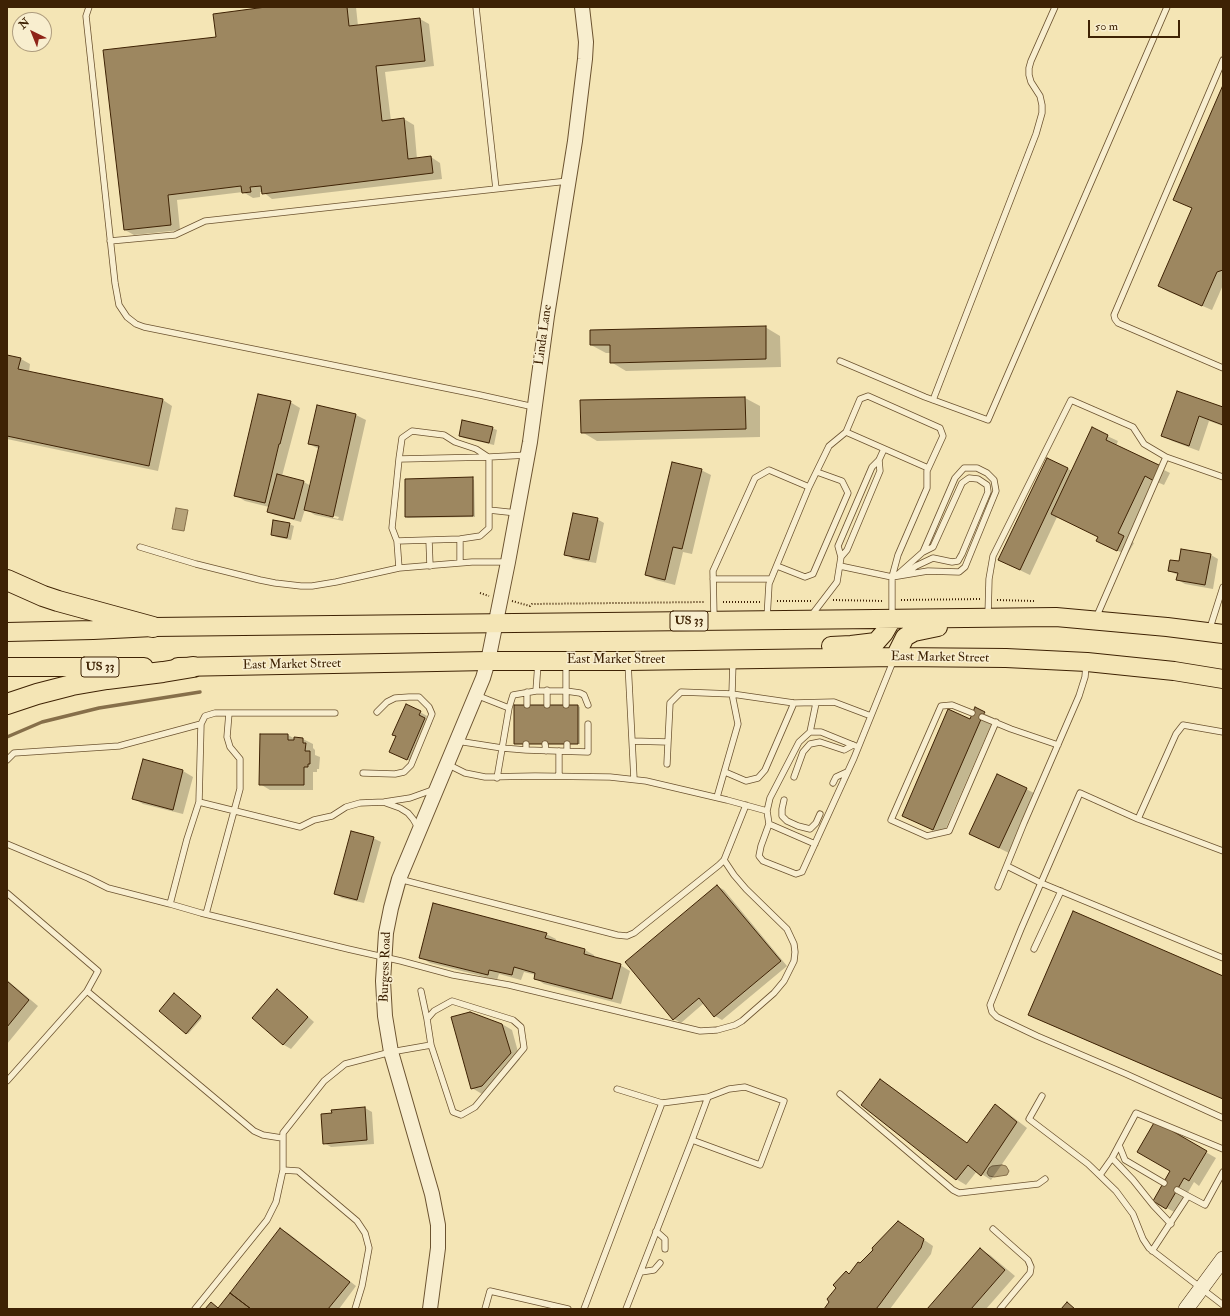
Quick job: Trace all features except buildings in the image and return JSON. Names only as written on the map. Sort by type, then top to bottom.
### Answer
[{"type":"highway","points":[[7,580],[28,590],[58,601],[153,627]]},
{"type":"highway","name":"US 33","points":[[7,632],[153,627],[1056,617],[1216,633]]},
{"type":"highway","points":[[895,657],[905,637],[914,632],[988,618]]},
{"type":"highway","points":[[806,658],[825,646],[876,642],[884,634],[892,619]]},
{"type":"highway","name":"East Market Street","points":[[7,667],[193,667],[488,661],[628,661],[895,657],[1006,658],[1087,662],[1174,671],[1223,679]]},
{"type":"highway","points":[[7,704],[72,685],[193,667]]},
{"type":"main road","points":[[1186,1309],[1223,1259]]},
{"type":"street","name":"Linda Lane","points":[[488,661],[508,562],[527,455],[584,75],[586,42],[582,7]]},
{"type":"street","name":"Burgess Road","points":[[430,1309],[438,1248],[436,1215],[432,1194],[391,1052],[384,1003],[384,957],[391,908],[399,879],[483,678],[488,661]]},
{"type":"lane","points":[[89,7],[86,16],[115,283],[119,305],[127,317],[140,325],[220,343],[534,407]]},
{"type":"lane","points":[[476,7],[496,189]]},
{"type":"lane","points":[[933,400],[1036,134],[1042,113],[1042,105],[1040,96],[1031,82],[1029,68],[1055,7]]},
{"type":"lane","points":[[840,361],[933,400],[988,420],[1167,7]]},
{"type":"lane","points":[[1223,60],[1114,315],[1118,323],[1223,368]]},
{"type":"lane","points":[[110,241],[175,235],[205,221],[568,181]]},
{"type":"lane","points":[[766,621],[769,584],[810,487],[829,446],[846,432],[860,399],[868,396],[940,428],[943,436],[927,471],[927,488],[898,555],[894,577],[892,619]]},
{"type":"lane","points":[[988,618],[989,579],[993,556],[1071,400],[1133,427],[1144,444],[1166,457],[1223,477]]},
{"type":"lane","points":[[399,568],[397,541],[392,528],[402,438],[412,431],[444,435],[455,442],[476,449],[489,457]]},
{"type":"lane","points":[[846,432],[928,468]]},
{"type":"lane","points":[[841,557],[847,550],[880,470],[880,460],[884,449]]},
{"type":"lane","points":[[399,459],[527,455]]},
{"type":"lane","points":[[397,541],[460,539],[480,536],[489,528],[489,457]]},
{"type":"lane","points":[[1095,620],[1166,457]]},
{"type":"lane","points":[[807,620],[836,585],[841,557],[838,546],[872,467],[880,460]]},
{"type":"lane","points":[[840,566],[894,577],[928,571],[959,572],[965,567],[996,491],[994,480],[987,473],[977,468],[964,468],[955,478],[922,552]]},
{"type":"lane","points":[[714,621],[713,571],[755,478],[769,470],[810,487]]},
{"type":"lane","points":[[777,566],[805,577],[813,574],[848,493],[842,481],[817,472]]},
{"type":"lane","points":[[894,577],[922,552],[933,547],[962,483],[969,478],[978,478],[987,485],[988,492],[958,561],[952,562],[933,558],[916,566],[903,576]]},
{"type":"lane","points":[[489,510],[517,513]]},
{"type":"lane","points":[[460,539],[460,563]]},
{"type":"lane","points":[[429,540],[430,566]]},
{"type":"lane","points":[[140,547],[250,578],[291,585],[318,585],[353,579],[399,568],[460,563],[508,562]]},
{"type":"lane","points":[[713,579],[771,579]]},
{"type":"lane","points":[[1216,633],[1223,587]]},
{"type":"lane","points":[[816,703],[810,732],[799,742],[770,798],[767,811],[769,824],[760,846],[759,856],[763,861],[796,874],[802,872],[815,844],[847,772],[856,746],[872,716],[895,657]]},
{"type":"lane","points":[[717,797],[738,724],[732,694],[733,659]]},
{"type":"lane","points":[[536,691],[538,661]]},
{"type":"lane","points":[[566,661],[566,705]]},
{"type":"lane","points":[[628,661],[634,779]]},
{"type":"lane","points":[[998,887],[1079,696],[1085,677],[1087,662]]},
{"type":"lane","points":[[547,690],[547,705]]},
{"type":"lane","points":[[497,778],[508,708],[513,695],[547,690],[566,691],[584,695],[588,705]]},
{"type":"lane","points":[[527,692],[527,705]]},
{"type":"lane","points":[[667,764],[670,703],[681,692],[732,694],[794,703],[834,702],[872,716]]},
{"type":"lane","points":[[476,695],[508,708]]},
{"type":"lane","points":[[363,773],[395,774],[404,772],[410,765],[432,714],[429,707],[419,697],[395,698],[387,702],[377,712]]},
{"type":"lane","points":[[725,772],[746,781],[758,778],[765,770],[794,703]]},
{"type":"lane","points":[[972,714],[952,705],[941,706],[891,820],[927,836],[949,831],[996,722]]},
{"type":"lane","points":[[170,904],[187,839],[199,802],[201,724],[205,716],[215,713],[335,713]]},
{"type":"lane","points":[[206,914],[240,789],[240,759],[230,747],[227,737],[229,713]]},
{"type":"lane","points":[[982,717],[1058,745]]},
{"type":"lane","points":[[7,760],[14,753],[118,746],[201,724]]},
{"type":"lane","points":[[456,741],[502,748],[588,752],[588,724]]},
{"type":"lane","points":[[1138,819],[1176,734],[1183,725],[1223,732]]},
{"type":"lane","points":[[810,732],[821,732],[856,746]]},
{"type":"lane","points":[[632,741],[668,742]]},
{"type":"lane","points":[[794,776],[803,752],[810,744],[820,742],[844,750],[856,746]]},
{"type":"lane","points":[[526,744],[526,750]]},
{"type":"lane","points":[[546,744],[546,751]]},
{"type":"lane","points":[[567,744],[567,752]]},
{"type":"lane","points":[[559,751],[559,776]]},
{"type":"lane","points":[[447,764],[457,770],[485,778],[559,776],[634,779],[717,797],[767,811]]},
{"type":"lane","points":[[834,783],[836,777],[847,772]]},
{"type":"lane","points":[[199,802],[300,826],[314,820],[332,816],[346,808],[360,803],[384,802],[410,798],[436,789]]},
{"type":"lane","points":[[1223,851],[1138,819],[1080,793],[990,1004],[992,1012],[997,1017],[1223,1118]]},
{"type":"lane","points":[[784,800],[782,816],[787,821],[798,826],[810,829],[816,823],[820,814]]},
{"type":"lane","points":[[384,802],[400,808],[408,813],[419,830]]},
{"type":"lane","points":[[399,879],[622,936],[634,933],[724,860],[746,805]]},
{"type":"lane","points":[[769,824],[815,844]]},
{"type":"lane","points":[[7,844],[108,888],[206,914],[453,975],[509,984],[700,1030],[711,1031],[725,1028],[742,1021],[774,994],[784,981],[794,961],[795,952],[794,944],[787,929],[746,889],[724,860]]},
{"type":"lane","points":[[1007,866],[1041,883],[1223,958]]},
{"type":"lane","points":[[1034,949],[1061,891]]},
{"type":"lane","points":[[7,893],[98,971],[86,991],[7,1081]]},
{"type":"lane","points":[[86,991],[254,1131],[263,1135],[282,1138]]},
{"type":"lane","points":[[421,991],[431,1045],[453,1112],[461,1115],[475,1107],[524,1048],[521,1027],[513,1020],[452,1001],[434,1011],[427,1019]]},
{"type":"lane","points":[[195,1309],[267,1220],[276,1202],[283,1170],[283,1133],[324,1081],[345,1064],[391,1052],[431,1045]]},
{"type":"lane","points":[[617,1089],[662,1103],[708,1097],[729,1089],[745,1087],[784,1101],[760,1165],[692,1140]]},
{"type":"lane","points":[[840,1094],[953,1190],[959,1193],[1038,1184],[1045,1179]]},
{"type":"lane","points":[[1042,1096],[1029,1119],[1100,1174],[1116,1191],[1133,1214],[1143,1239],[1152,1251],[1223,1305]]},
{"type":"lane","points":[[626,1309],[708,1097]]},
{"type":"lane","points":[[584,1309],[662,1103]]},
{"type":"lane","points":[[1100,1174],[1112,1158],[1136,1113],[1223,1149]]},
{"type":"lane","points":[[1119,1145],[1125,1160],[1164,1183]]},
{"type":"lane","points":[[1112,1158],[1171,1224]]},
{"type":"lane","points":[[283,1170],[298,1171],[357,1221],[365,1233],[369,1248],[362,1286],[355,1309]]},
{"type":"lane","points":[[1177,1190],[1205,1205],[1223,1172]]},
{"type":"lane","points":[[1152,1251],[1188,1196]]},
{"type":"lane","points":[[993,1229],[1028,1260],[1031,1267],[1030,1273],[1000,1309]]},
{"type":"lane","points":[[656,1231],[665,1239],[665,1249]]},
{"type":"lane","points":[[641,1272],[654,1270],[660,1263]]},
{"type":"lane","points":[[485,1309],[490,1291],[568,1309]]},
{"type":"path","points":[[908,600],[979,599]]},
{"type":"path","points":[[830,600],[875,601]]},
{"type":"path","points":[[776,601],[814,601]]},
{"type":"path","points":[[530,606],[532,604],[704,602]]},
{"type":"path","points":[[725,602],[757,602]]},
{"type":"shaded area","points":[[176,508],[188,510],[184,531],[172,529]]},
{"type":"shaded area","points":[[992,1166],[1006,1166],[1009,1171],[1007,1175],[994,1177],[989,1176],[987,1173],[989,1168]]},
{"type":"waterway","points":[[7,737],[42,722],[99,708],[200,692]]}]
